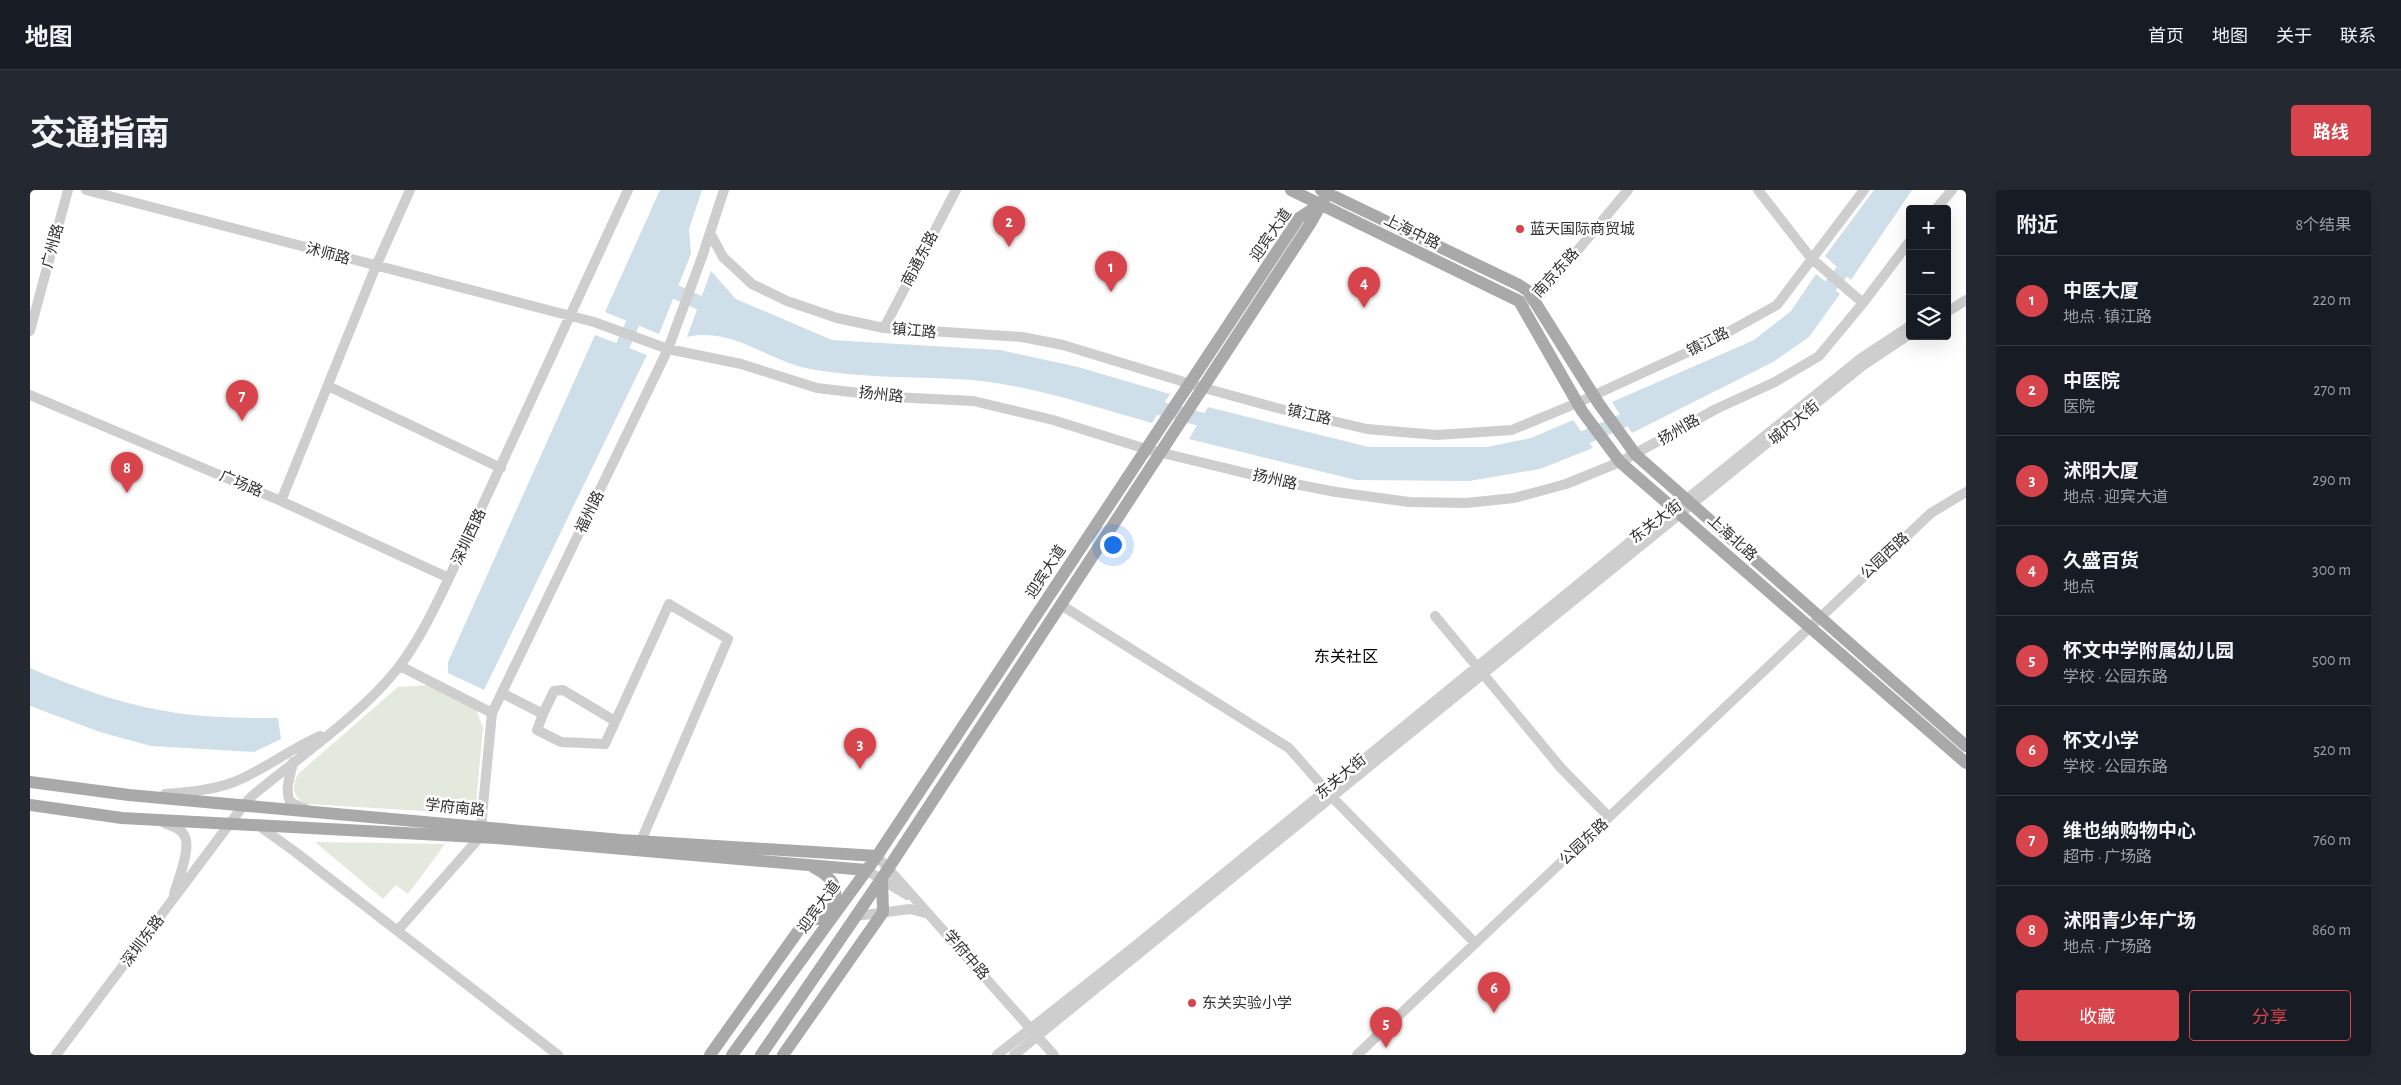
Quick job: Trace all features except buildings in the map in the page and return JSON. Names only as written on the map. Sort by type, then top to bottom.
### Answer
[{"type":"main road","name":"上海中路","points":[[1291,190],[1519,301]]},
{"type":"main road","name":"上海中路","points":[[1326,191],[1519,285],[1536,300]]},
{"type":"main road","points":[[1319,205],[1326,191]]},
{"type":"main road","name":"迎宾大道","points":[[732,1055],[877,856],[1299,218],[1319,205]]},
{"type":"main road","name":"迎宾大道","points":[[761,1055],[885,873],[1172,438],[1310,224],[1319,205]]},
{"type":"main road","name":"上海北路","points":[[1536,300],[1596,400],[1633,451],[1966,746]]},
{"type":"main road","name":"上海北路","points":[[1519,301],[1580,407],[1617,458],[1810,629],[1966,763]]},
{"type":"main road","name":"学府南路","points":[[30,782],[139,796],[307,810],[480,832],[866,870]]},
{"type":"main road","name":"学府南路","points":[[30,805],[122,818],[228,825],[480,832],[877,856]]},
{"type":"main road","points":[[710,1055],[806,920],[830,918],[836,888],[828,875],[806,864]]},
{"type":"main road","points":[[783,1055],[883,912],[885,873]]},
{"type":"street","name":"广州路","points":[[30,331],[68,190]]},
{"type":"street","name":"沭师路","points":[[86,190],[571,317]]},
{"type":"street","points":[[281,501],[376,266],[410,190]]},
{"type":"street","name":"深圳西路","points":[[228,825],[243,806],[293,762],[364,705],[400,666],[428,620],[449,578],[628,190]]},
{"type":"street","name":"福州路","points":[[480,832],[492,713],[668,349],[702,257],[724,190]]},
{"type":"street","name":"南通东路","points":[[884,328],[956,190]]},
{"type":"street","name":"南京东路","points":[[1519,301],[1536,300],[1628,190]]},
{"type":"street","points":[[1758,190],[1811,258],[1863,304]]},
{"type":"street","name":"镇江路","points":[[710,233],[723,257],[752,284],[788,301],[829,316],[884,328],[1022,337],[1089,352],[1201,393],[1368,428],[1437,435],[1512,430],[1580,407],[1712,341],[1777,305],[1864,190]]},
{"type":"street","points":[[1939,205],[1952,190]]},
{"type":"street","name":"扬州路","points":[[571,317],[594,322],[668,349],[742,364],[817,388],[893,397],[973,401],[1053,420],[1146,449],[1327,491],[1408,502],[1466,503],[1514,498],[1566,484],[1716,409],[1775,382],[1820,356],[1863,304],[1906,246]]},
{"type":"street","points":[[1951,301],[1966,292]]},
{"type":"street","points":[[1951,309],[1966,300]]},
{"type":"street","name":"城内大街","points":[[1690,502],[1860,359],[1906,329]]},
{"type":"street","name":"城内大街","points":[[1690,502],[1862,366],[1906,337]]},
{"type":"street","points":[[328,386],[501,468]]},
{"type":"street","name":"广场路","points":[[30,395],[281,501],[449,578]]},
{"type":"street","name":"公园西路","points":[[1810,629],[1931,513],[1966,492]]},
{"type":"street","name":"东关大街","points":[[997,1055],[1034,1032],[1329,794],[1480,669],[1690,502]]},
{"type":"street","points":[[615,721],[563,690],[554,691],[537,730],[561,742],[605,744],[669,604],[728,639],[641,841]]},
{"type":"street","points":[[1061,605],[1285,745],[1329,794],[1476,943]]},
{"type":"street","points":[[1435,616],[1561,768],[1609,817]]},
{"type":"street","name":"公园东路","points":[[1357,1055],[1810,629]]},
{"type":"street","points":[[400,666],[492,713]]},
{"type":"street","points":[[502,693],[543,714]]},
{"type":"street","points":[[139,796],[200,790],[234,782],[299,745],[330,732]]},
{"type":"street","points":[[293,762],[287,785],[287,796],[290,802],[307,810]]},
{"type":"street","points":[[156,820],[178,828],[185,836],[186,849],[182,870],[170,905]]},
{"type":"street","name":"深圳东路","points":[[56,1055],[228,825]]},
{"type":"street","points":[[258,826],[398,930],[558,1055]]},
{"type":"street","points":[[398,930],[480,832]]},
{"type":"street","points":[[877,856],[885,873]]},
{"type":"street","points":[[866,870],[885,873]]},
{"type":"street","name":"学府中路","points":[[885,873],[931,915],[1054,1055]]},
{"type":"street","points":[[856,916],[910,909],[931,915]]},
{"type":"street","name":"东关大街","points":[[1014,1055],[1034,1032]]},
{"type":"shaded area","points":[[660,190],[702,190],[689,229],[691,254],[659,334],[605,312]]},
{"type":"shaded area","points":[[1874,190],[1912,190],[1851,280],[1825,256]]},
{"type":"shaded area","points":[[711,271],[736,299],[832,340],[1000,350],[1078,367],[1170,394],[1152,423],[1062,397],[1016,387],[971,380],[868,376],[826,372],[790,364],[748,345],[719,336],[687,337]]},
{"type":"shaded area","points":[[1816,274],[1840,294],[1809,337],[1773,362],[1632,433],[1612,402],[1754,340],[1791,311]]},
{"type":"shaded area","points":[[595,335],[647,355],[484,690],[448,673],[448,662]]},
{"type":"shaded area","points":[[1208,407],[1369,447],[1487,447],[1531,438],[1573,420],[1593,448],[1540,469],[1469,481],[1356,480],[1189,439]]},
{"type":"shaded area","points":[[30,668],[94,693],[143,707],[204,716],[278,718],[281,739],[254,752],[151,746],[100,732],[30,706]]},
{"type":"shaded area","points":[[428,685],[475,707],[483,728],[475,814],[306,804],[298,798],[294,792],[294,784],[298,774],[398,687]]},
{"type":"shaded area","points":[[315,842],[445,844],[408,894],[396,885],[383,899]]},
{"type":"waterway","points":[[1818,300],[1853,259]]},
{"type":"waterway","points":[[660,285],[716,310]]},
{"type":"waterway","points":[[615,363],[640,307]]},
{"type":"waterway","points":[[1144,404],[1218,424]]},
{"type":"waterway","points":[[1568,445],[1640,413]]},
{"type":"place","name":"蓝天国际商贸城","points":[[1520,229]]},
{"type":"place","name":"中医院","points":[[1009,247]]},
{"type":"place","name":"中医大厦","points":[[1111,292]]},
{"type":"place","name":"久盛百货","points":[[1364,308]]},
{"type":"place","name":"维也纳购物中心","points":[[242,421]]},
{"type":"place","name":"沭阳青少年广场","points":[[127,493]]},
{"type":"place","name":"沭阳大厦","points":[[860,769]]},
{"type":"place","name":"东关实验小学","points":[[1192,1003]]},
{"type":"place","name":"怀文小学","points":[[1494,1013]]},
{"type":"place","name":"怀文中学附属幼儿园","points":[[1386,1048]]},
{"type":"district","name":"东关社区","points":[[1346,657]]}]
